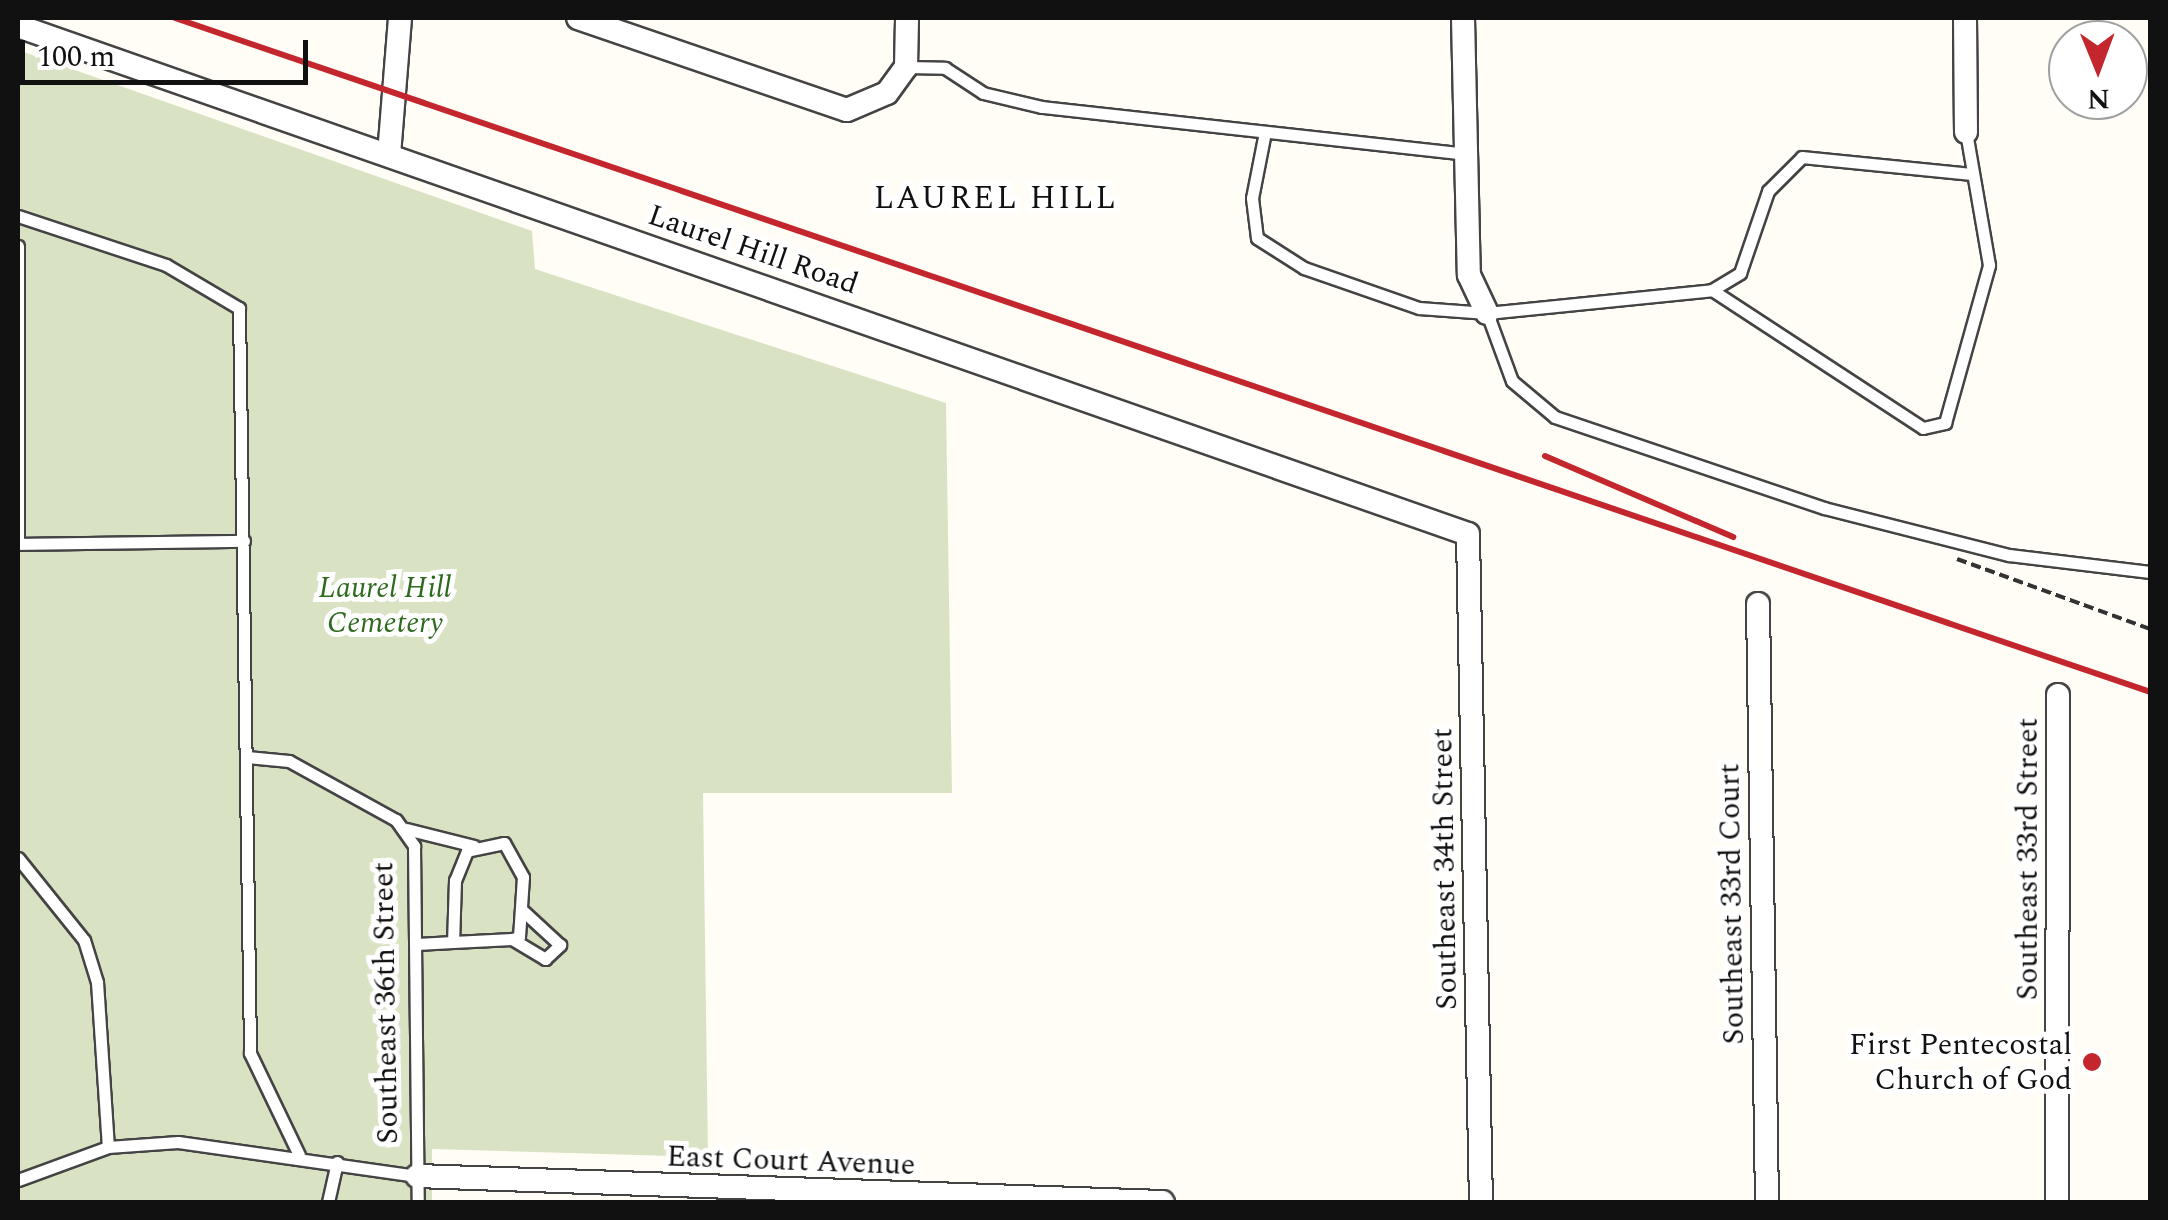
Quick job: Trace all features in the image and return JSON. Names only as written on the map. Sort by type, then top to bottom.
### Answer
[{"type":"street","points":[[389,154],[400,18]]},
{"type":"street","points":[[578,18],[847,110],[887,93],[906,66],[907,18]]},
{"type":"street","points":[[1463,18],[1469,275],[1487,313]]},
{"type":"street","points":[[1965,18],[1966,132]]},
{"type":"street","name":"Laurel Hill Road","points":[[18,26],[1468,534]]},
{"type":"street","name":"Southeast 34th Street","points":[[1468,534],[1481,1202]]},
{"type":"street","name":"Southeast 33rd Court","points":[[1758,604],[1767,1202]]},
{"type":"street","name":"Southeast 33rd Street","points":[[2057,1202],[2058,695]]},
{"type":"street","name":"East Court Avenue","points":[[418,1176],[564,1192],[1163,1202]]},
{"type":"lane","points":[[906,66],[945,68],[983,93],[1042,107],[1264,137],[1466,154]]},
{"type":"lane","points":[[1712,290],[1922,428],[1944,423],[1989,265],[1966,132]]},
{"type":"lane","points":[[1264,137],[1252,198],[1257,238],[1304,268],[1420,308],[1487,313],[1712,290],[1740,273],[1768,190],[1802,157],[1971,174]]},
{"type":"lane","points":[[18,216],[166,265],[239,308],[250,1053],[299,1156]]},
{"type":"lane","points":[[18,246],[18,544],[244,541]]},
{"type":"lane","points":[[1487,313],[1512,380],[1556,417],[2008,555],[2150,572]]},
{"type":"lane","name":"Southeast 36th Street","points":[[246,757],[289,761],[406,829],[418,864],[418,1202]]},
{"type":"lane","points":[[406,829],[474,846],[492,840],[516,854],[524,911],[512,938]]},
{"type":"lane","points":[[454,942],[455,880],[474,846]]},
{"type":"lane","points":[[18,858],[84,940],[97,982],[108,1147]]},
{"type":"lane","points":[[416,944],[512,938],[545,959],[560,945],[524,911]]},
{"type":"lane","points":[[18,1180],[108,1147],[178,1142],[299,1156],[418,1176]]},
{"type":"lane","points":[[328,1202],[337,1162]]},
{"type":"path","points":[[1926,533],[1964,565],[2150,629]]},
{"type":"green space","name":"Laurel Hill Cemetery","points":[[18,50],[532,231],[535,269],[946,403],[952,793],[703,793],[708,1157],[432,1149],[432,1202],[18,1202]]},
{"type":"railway","points":[[175,18],[2150,692]]},
{"type":"railway","points":[[1545,456],[1733,537]]},
{"type":"place","name":"First Pentecostal Church of God","points":[[2092,1062]]},
{"type":"district","name":"LAUREL HILL","points":[[996,199]]}]
